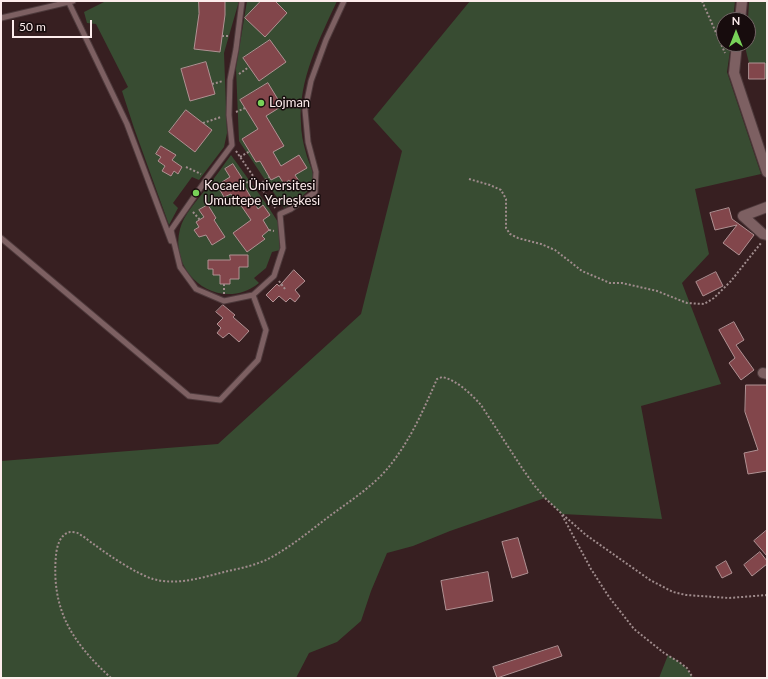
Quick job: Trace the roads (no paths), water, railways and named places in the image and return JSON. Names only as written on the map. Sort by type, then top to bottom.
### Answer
[{"type":"street","points":[[741,12],[742,1]]},
{"type":"street","points":[[736,52],[734,73],[767,172]]},
{"type":"street","points":[[765,238],[763,234],[743,216],[767,207]]},
{"type":"lane","points":[[180,266],[171,230],[232,145],[229,115],[230,80],[236,49],[242,1]]},
{"type":"lane","points":[[1,18],[71,2],[127,124],[180,266],[196,289],[224,301],[253,295],[274,276],[283,248],[280,214],[291,209],[315,192],[316,172],[308,142],[305,110],[311,80],[326,40],[344,1]]},
{"type":"lane","points":[[1,238],[189,396],[220,400],[258,360],[266,330],[253,295]]},
{"type":"place","name":"Lojman","points":[[261,103]]},
{"type":"place","name":"Kocaeli Üniversitesi Umuttepe Yerleşkesi","points":[[196,193]]}]
